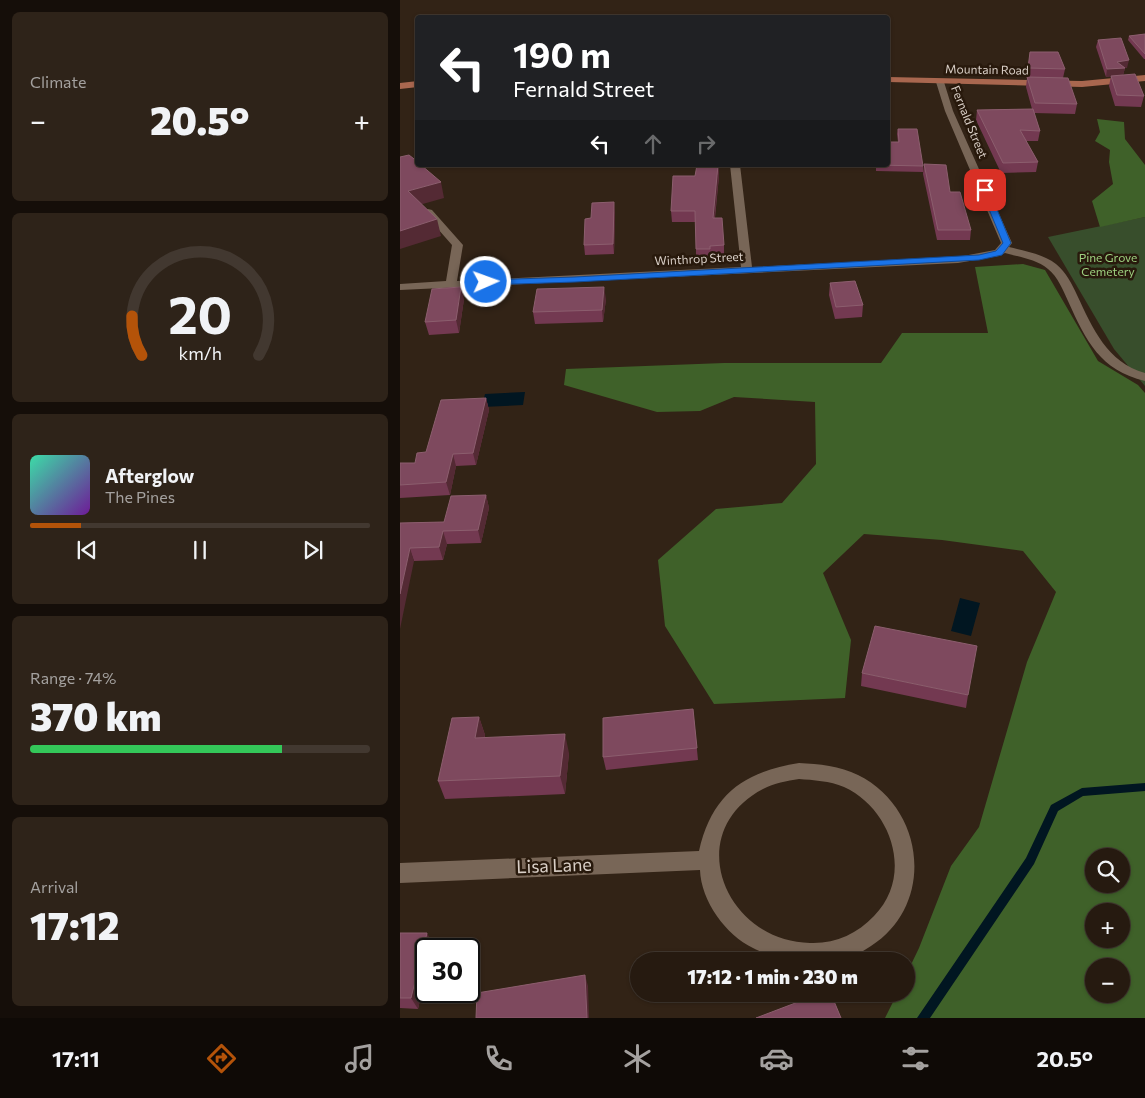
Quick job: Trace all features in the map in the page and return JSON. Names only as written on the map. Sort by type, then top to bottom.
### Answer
[{"type":"main road","name":"Mountain Road","points":[[890,80],[1082,84],[1145,78]]},
{"type":"main road","points":[[400,86],[415,84]]},
{"type":"street","name":"Fernald Street","points":[[940,82],[949,111],[1002,229],[1007,243],[1001,251]]},
{"type":"street","points":[[736,167],[747,270]]},
{"type":"street","points":[[428,212],[458,245],[451,283]]},
{"type":"street","name":"Winthrop Street","points":[[400,287],[451,283],[575,280],[958,260],[1001,251]]},
{"type":"street","points":[[1001,251],[1050,265],[1067,285],[1093,341],[1116,366],[1130,374],[1145,377]]},
{"type":"street","points":[[799,771],[816,772],[851,781],[880,802],[899,831],[906,865],[899,899],[890,915],[878,928],[862,940],[845,948],[826,953],[807,954],[787,952],[768,946],[736,924],[724,910],[716,894],[710,877],[709,860],[711,842],[716,826],[736,798],[749,787],[764,779],[799,771]]},
{"type":"street","name":"Lisa Lane","points":[[400,873],[709,860]]},
{"type":"green space","points":[[1097,119],[1124,122],[1125,139],[1145,165],[1145,217],[1100,227],[1092,201],[1113,184],[1109,162],[1110,150],[1095,141],[1100,132]]},
{"type":"green space","name":"Pine Grove Cemetery","points":[[1145,217],[1145,386],[1114,349],[1048,237]]},
{"type":"green space","points":[[1023,264],[1045,270],[1098,361],[1138,385],[1145,393],[1145,1018],[885,1018],[893,1002],[915,1002],[915,956],[951,866],[979,827],[1027,662],[1056,592],[1023,551],[942,540],[864,534],[823,573],[851,640],[845,698],[714,704],[665,626],[658,560],[716,509],[782,503],[816,464],[815,402],[734,397],[700,411],[657,412],[564,385],[566,369],[724,363],[881,363],[902,333],[988,333],[975,267]]},
{"type":"water","points":[[525,392],[523,405],[482,407],[485,394]]},
{"type":"water","points":[[960,598],[980,603],[971,636],[951,631]]},
{"type":"building","points":[[1145,34],[1145,54],[1129,36]]},
{"type":"building","points":[[1121,38],[1129,60],[1117,62],[1125,68],[1107,69],[1098,40]]},
{"type":"building","points":[[1030,52],[1058,52],[1065,69],[1028,68]]},
{"type":"building","points":[[1135,74],[1144,96],[1117,95],[1111,76]]},
{"type":"building","points":[[1027,77],[1068,78],[1077,104],[1035,103]]},
{"type":"building","points":[[1033,109],[1040,131],[1020,130],[1038,162],[1003,163],[977,110]]},
{"type":"building","points":[[898,129],[917,129],[923,166],[890,165],[890,142],[899,142]]},
{"type":"building","points":[[409,155],[415,160],[415,167],[423,167],[441,182],[408,191],[437,219],[400,231],[400,157]]},
{"type":"building","points":[[924,164],[946,165],[950,192],[960,192],[971,230],[938,230]]},
{"type":"building","points":[[697,167],[718,167],[713,218],[722,218],[724,245],[710,246],[710,249],[696,249],[695,211],[671,211],[673,176],[695,176]]},
{"type":"building","points":[[614,202],[613,244],[584,245],[585,219],[591,218],[592,203]]},
{"type":"building","points":[[855,281],[863,305],[836,307],[830,283]]},
{"type":"building","points":[[461,287],[456,320],[425,322],[432,289]]},
{"type":"building","points":[[604,287],[602,310],[533,312],[537,289]]},
{"type":"building","points":[[486,398],[473,453],[453,454],[446,482],[400,485],[400,463],[415,463],[417,453],[426,452],[441,400]]},
{"type":"building","points":[[486,495],[478,530],[443,531],[439,547],[410,548],[400,594],[400,523],[444,522],[451,496]]},
{"type":"building","points":[[875,626],[977,646],[968,695],[862,673]]},
{"type":"building","points":[[693,709],[697,748],[603,757],[603,718]]},
{"type":"building","points":[[479,717],[475,738],[565,734],[560,776],[438,781],[452,718]]},
{"type":"building","points":[[400,933],[427,933],[426,938],[415,938],[415,982],[411,998],[400,998]]},
{"type":"building","points":[[585,975],[587,1018],[476,1018],[477,1003],[480,1003],[480,992]]},
{"type":"building","points":[[798,1002],[834,1002],[841,1018],[756,1018]]},
{"type":"waterway","points":[[923,1018],[1030,861],[1054,808],[1082,792],[1145,787]]},
{"type":"route","points":[[486,282],[575,280],[958,260],[979,257],[999,253],[1007,243],[985,190]]}]
